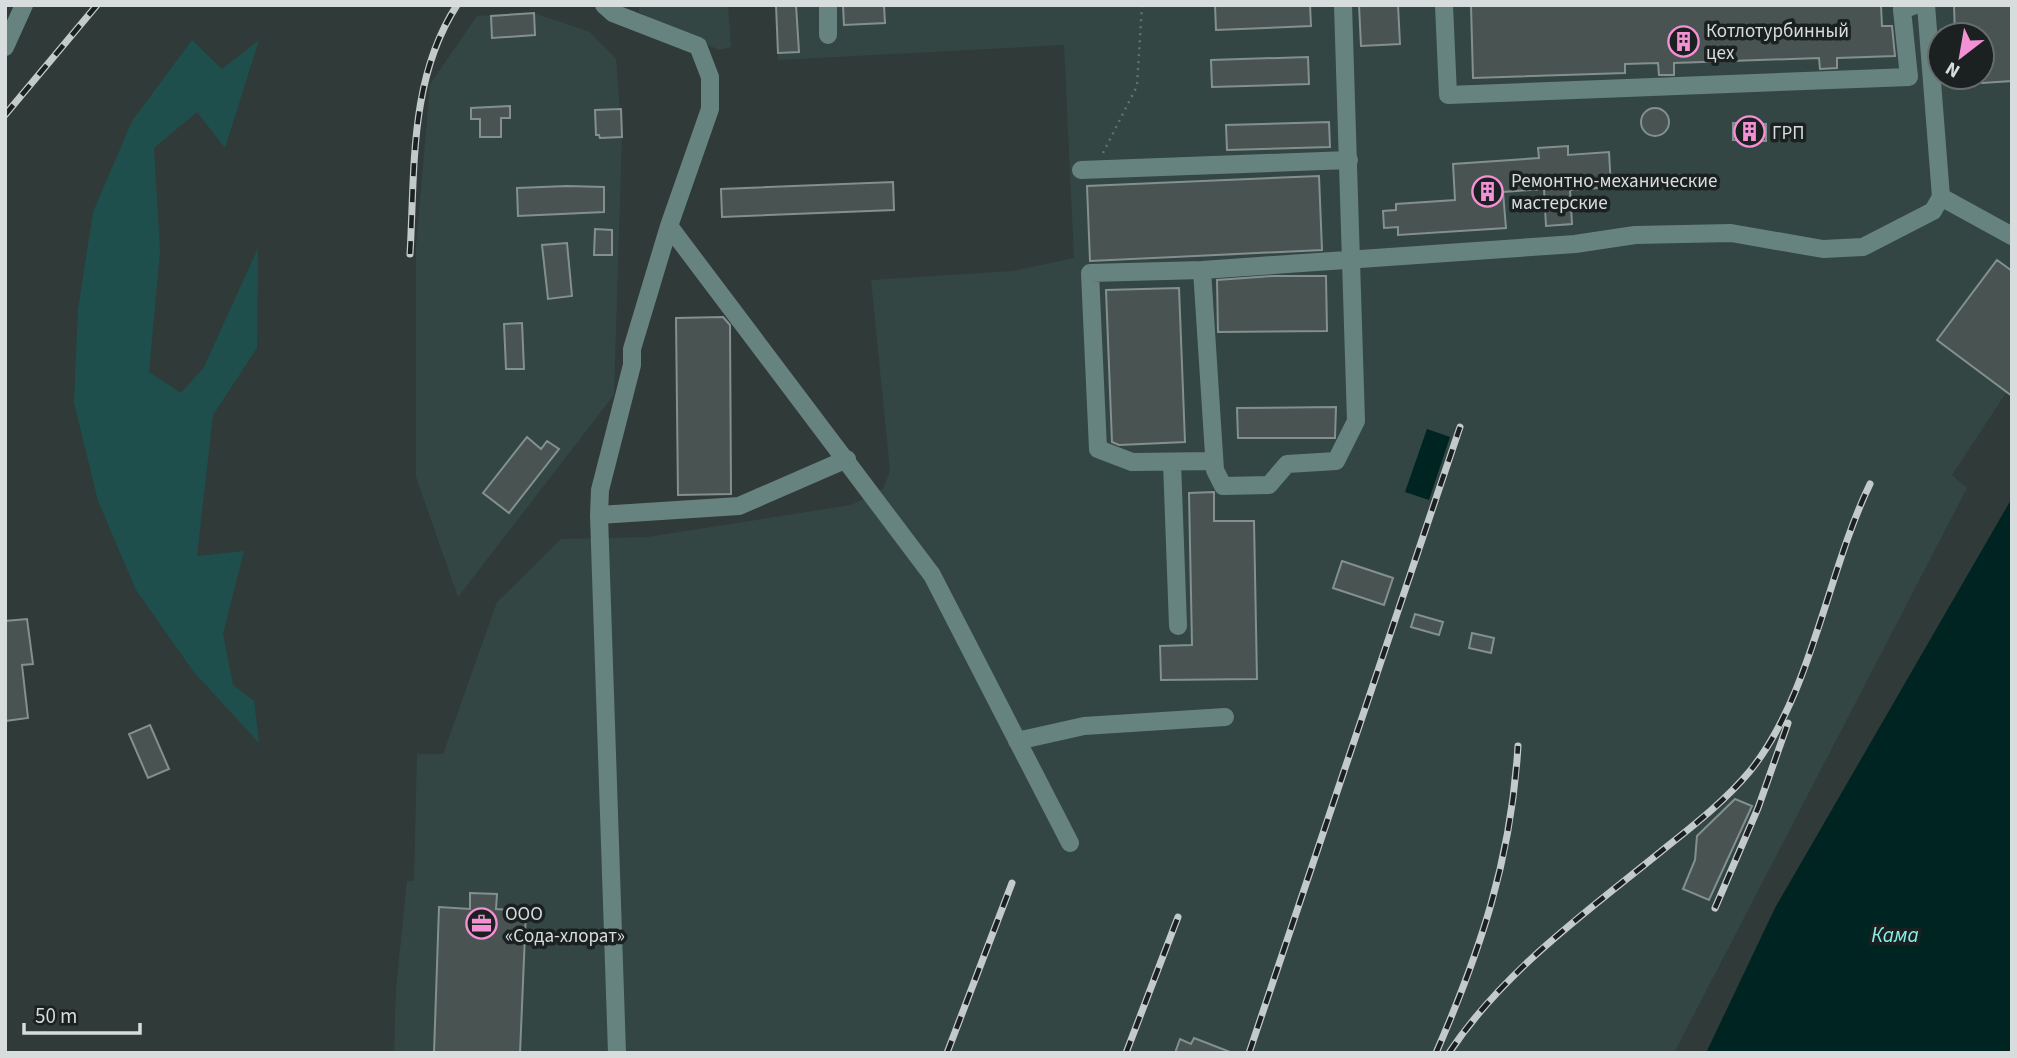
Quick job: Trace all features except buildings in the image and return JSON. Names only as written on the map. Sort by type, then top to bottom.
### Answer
[{"type":"street","points":[[5,47],[24,5]]},
{"type":"street","points":[[604,5],[613,13],[698,46],[710,77],[710,109],[669,226],[632,349],[632,365],[600,490],[617,1053]]},
{"type":"street","points":[[828,5],[828,34]]},
{"type":"street","points":[[1202,270],[1214,470],[1223,486],[1269,485],[1287,464],[1336,461],[1356,421],[1343,5]]},
{"type":"street","points":[[1444,5],[1448,95],[1909,77],[1902,10],[1915,5]]},
{"type":"street","points":[[1214,461],[1132,462],[1098,449],[1090,273],[1202,270],[1575,244],[1634,235],[1731,233],[1823,249],[1863,247],[1933,211],[1941,197],[1926,5]]},
{"type":"street","points":[[1089,169],[1349,160]]},
{"type":"street","points":[[1941,197],[2012,236]]},
{"type":"street","points":[[669,226],[932,575],[1070,843]]},
{"type":"street","points":[[599,514],[739,506],[847,459]]},
{"type":"street","points":[[1172,462],[1178,626]]},
{"type":"street","points":[[1017,741],[1084,726],[1225,718]]},
{"type":"path","points":[[1089,169],[1137,86],[1142,5]]},
{"type":"shaded area","points":[[639,5],[728,5],[731,47],[719,50],[660,24],[639,12]]},
{"type":"shaded area","name":"ООО «Сода-хлорат»","points":[[776,5],[2012,5],[2012,396],[2006,393],[1952,475],[1967,488],[1674,1053],[394,1053],[396,988],[407,881],[414,881],[417,754],[443,754],[497,602],[561,539],[647,537],[851,505],[883,489],[890,471],[871,280],[1013,271],[1074,258],[1064,45],[778,60]]},
{"type":"shaded area","points":[[534,13],[590,32],[616,59],[622,137],[614,395],[458,597],[416,477],[416,246],[430,84],[477,16]]},
{"type":"shaded area","points":[[192,40],[222,69],[259,40],[225,148],[197,112],[154,148],[160,251],[149,372],[181,393],[204,367],[258,248],[257,348],[213,415],[197,556],[244,551],[223,634],[233,685],[254,701],[259,743],[193,671],[136,590],[98,501],[74,403],[78,309],[93,212],[132,121]]},
{"type":"water","points":[[1427,429],[1450,437],[1429,500],[1405,492]]},
{"type":"water","name":"Кама","points":[[2012,498],[2012,1053],[1706,1053],[1775,908]]},
{"type":"railway","points":[[5,115],[97,5]]},
{"type":"railway","points":[[410,254],[414,157],[422,94],[441,33],[457,5]]},
{"type":"railway","points":[[1249,1053],[1460,427]]},
{"type":"railway","points":[[1449,1053],[1471,1023],[1521,968],[1709,812],[1750,771],[1771,741],[1788,707],[1870,484]]},
{"type":"railway","points":[[1715,908],[1758,808],[1788,723]]},
{"type":"railway","points":[[1436,1053],[1480,940],[1501,866],[1509,827],[1518,746]]},
{"type":"railway","points":[[947,1053],[1012,883]]},
{"type":"railway","points":[[1126,1053],[1178,917]]},
{"type":"place","name":"Котлотурбинный цех","points":[[1683,41]]},
{"type":"place","name":"ГРП","points":[[1749,132]]},
{"type":"place","name":"Ремонтно-механические мастерские","points":[[1488,191]]},
{"type":"place","name":"ООО «Сода-хлорат»","points":[[482,924]]}]
